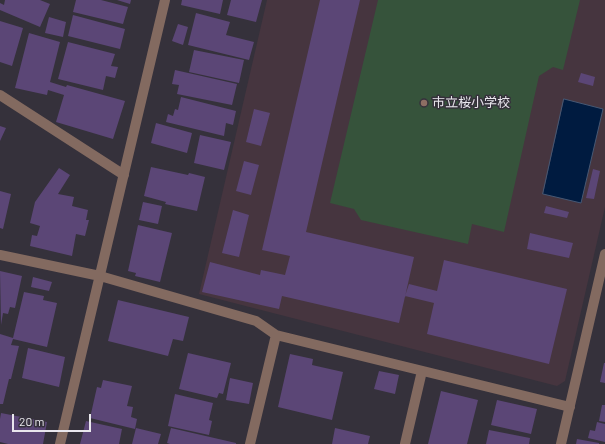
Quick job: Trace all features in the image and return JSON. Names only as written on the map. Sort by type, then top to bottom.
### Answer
[{"type":"street","points":[[60,444],[165,0]]},
{"type":"street","points":[[0,95],[124,174]]},
{"type":"street","points":[[561,444],[605,254]]},
{"type":"street","points":[[0,255],[100,276],[256,321],[276,335],[570,407]]},
{"type":"street","points":[[250,444],[276,335]]},
{"type":"street","points":[[405,444],[422,371]]},
{"type":"shaded area","name":"市立桜小学校","points":[[267,0],[605,0],[605,207],[565,381],[557,386],[199,294]]},
{"type":"green space","points":[[378,0],[580,0],[563,70],[553,67],[539,76],[504,232],[472,224],[468,244],[361,220],[354,209],[330,203]]},
{"type":"water","points":[[564,99],[603,109],[581,203],[543,194]]},
{"type":"building","points":[[5,0],[40,0],[50,4],[40,27],[0,10],[0,3],[4,5]]},
{"type":"building","points":[[76,0],[101,0],[128,7],[123,24],[73,12]]},
{"type":"building","points":[[117,0],[131,0],[130,4]]},
{"type":"building","points":[[182,0],[223,0],[220,14],[181,5]]},
{"type":"building","points":[[231,0],[262,0],[256,22],[227,15]]},
{"type":"building","points":[[320,0],[360,0],[306,232],[414,257],[399,323],[282,296],[279,309],[202,292],[210,262],[260,275],[261,270],[285,275],[290,256],[262,250]]},
{"type":"building","points":[[196,13],[230,22],[226,35],[254,42],[249,60],[188,45]]},
{"type":"building","points":[[73,15],[125,29],[120,49],[68,36]]},
{"type":"building","points":[[49,17],[66,22],[63,37],[45,33]]},
{"type":"building","points":[[0,21],[23,28],[12,66],[0,62]]},
{"type":"building","points":[[178,24],[188,27],[183,45],[172,41]]},
{"type":"building","points":[[29,33],[60,42],[50,82],[66,87],[67,85],[125,101],[113,139],[56,122],[64,95],[48,90],[47,95],[15,88]]},
{"type":"building","points":[[68,42],[115,54],[111,66],[118,67],[115,78],[106,76],[103,90],[58,79]]},
{"type":"building","points":[[194,50],[244,60],[239,83],[189,72]]},
{"type":"building","points":[[175,70],[237,84],[232,105],[177,94],[179,85],[172,84]]},
{"type":"building","points":[[581,73],[595,77],[593,86],[578,82]]},
{"type":"building","points":[[181,97],[236,111],[233,125],[226,123],[224,136],[166,122],[168,114],[173,116],[175,109],[178,110]]},
{"type":"building","points":[[254,109],[270,113],[261,146],[246,142]]},
{"type":"building","points":[[156,123],[192,133],[187,153],[151,143]]},
{"type":"building","points":[[0,126],[6,128],[0,141]]},
{"type":"building","points":[[200,135],[231,142],[224,170],[194,163]]},
{"type":"building","points":[[244,161],[259,165],[251,195],[236,191]]},
{"type":"building","points":[[151,167],[205,177],[197,211],[165,204],[166,202],[144,196]]},
{"type":"building","points":[[59,168],[70,175],[58,194],[74,197],[72,206],[88,210],[86,220],[89,220],[85,236],[76,234],[72,256],[30,246],[32,235],[37,236],[40,226],[30,223],[35,202]]},
{"type":"building","points":[[593,169],[600,171],[594,199],[586,198]]},
{"type":"building","points":[[0,191],[11,194],[3,229],[0,228]]},
{"type":"building","points":[[143,202],[162,206],[158,224],[139,220]]},
{"type":"building","points":[[546,206],[569,212],[567,218],[544,213]]},
{"type":"building","points":[[233,210],[249,215],[239,257],[222,253]]},
{"type":"building","points":[[138,225],[172,233],[160,282],[135,276],[136,273],[128,271]]},
{"type":"building","points":[[530,233],[573,243],[569,258],[527,249]]},
{"type":"building","points":[[444,260],[567,289],[549,364],[427,334],[434,303],[405,296],[409,284],[437,291]]},
{"type":"building","points":[[0,271],[22,276],[15,308],[10,307],[8,314],[3,313],[1,325]]},
{"type":"building","points":[[33,277],[52,282],[49,291],[31,287]]},
{"type":"building","points":[[24,292],[44,296],[43,300],[57,303],[47,347],[13,339],[11,345],[19,346],[3,404],[0,404],[0,334],[13,338]]},
{"type":"building","points":[[118,300],[189,317],[183,341],[173,339],[168,356],[108,341]]},
{"type":"building","points":[[28,348],[65,357],[59,387],[22,378]]},
{"type":"building","points":[[188,353],[231,363],[223,394],[219,393],[217,398],[179,389]]},
{"type":"building","points":[[290,354],[313,359],[312,365],[343,372],[332,420],[278,407]]},
{"type":"building","points":[[605,363],[605,383],[600,382]]},
{"type":"building","points":[[379,371],[399,375],[395,394],[374,389]]},
{"type":"building","points":[[230,378],[253,383],[249,404],[226,400]]},
{"type":"building","points":[[103,380],[132,386],[127,406],[133,407],[131,417],[137,419],[135,429],[90,418],[97,387],[101,388]]},
{"type":"building","points":[[441,391],[478,400],[467,444],[428,444]]},
{"type":"building","points":[[175,394],[213,403],[209,420],[212,421],[209,435],[168,426]]},
{"type":"building","points":[[497,400],[537,409],[531,434],[491,425]]},
{"type":"building","points":[[602,405],[605,405],[605,422],[599,421]]},
{"type":"building","points":[[1,413],[47,422],[43,444],[8,444],[0,442]]},
{"type":"building","points":[[86,421],[122,429],[119,444],[80,444]]},
{"type":"building","points":[[597,422],[605,424],[605,442],[588,438],[590,430],[595,431]]},
{"type":"building","points":[[136,428],[161,434],[158,444],[132,444]]},
{"type":"building","points":[[171,428],[236,444],[170,444],[167,443]]},
{"type":"building","points":[[335,428],[370,436],[368,444],[332,444]]},
{"type":"building","points":[[489,430],[530,438],[529,444],[486,444]]},
{"type":"building","points":[[577,439],[599,443],[599,444],[576,444]]},
{"type":"place","name":"市立桜小学校","points":[[424,103]]}]
